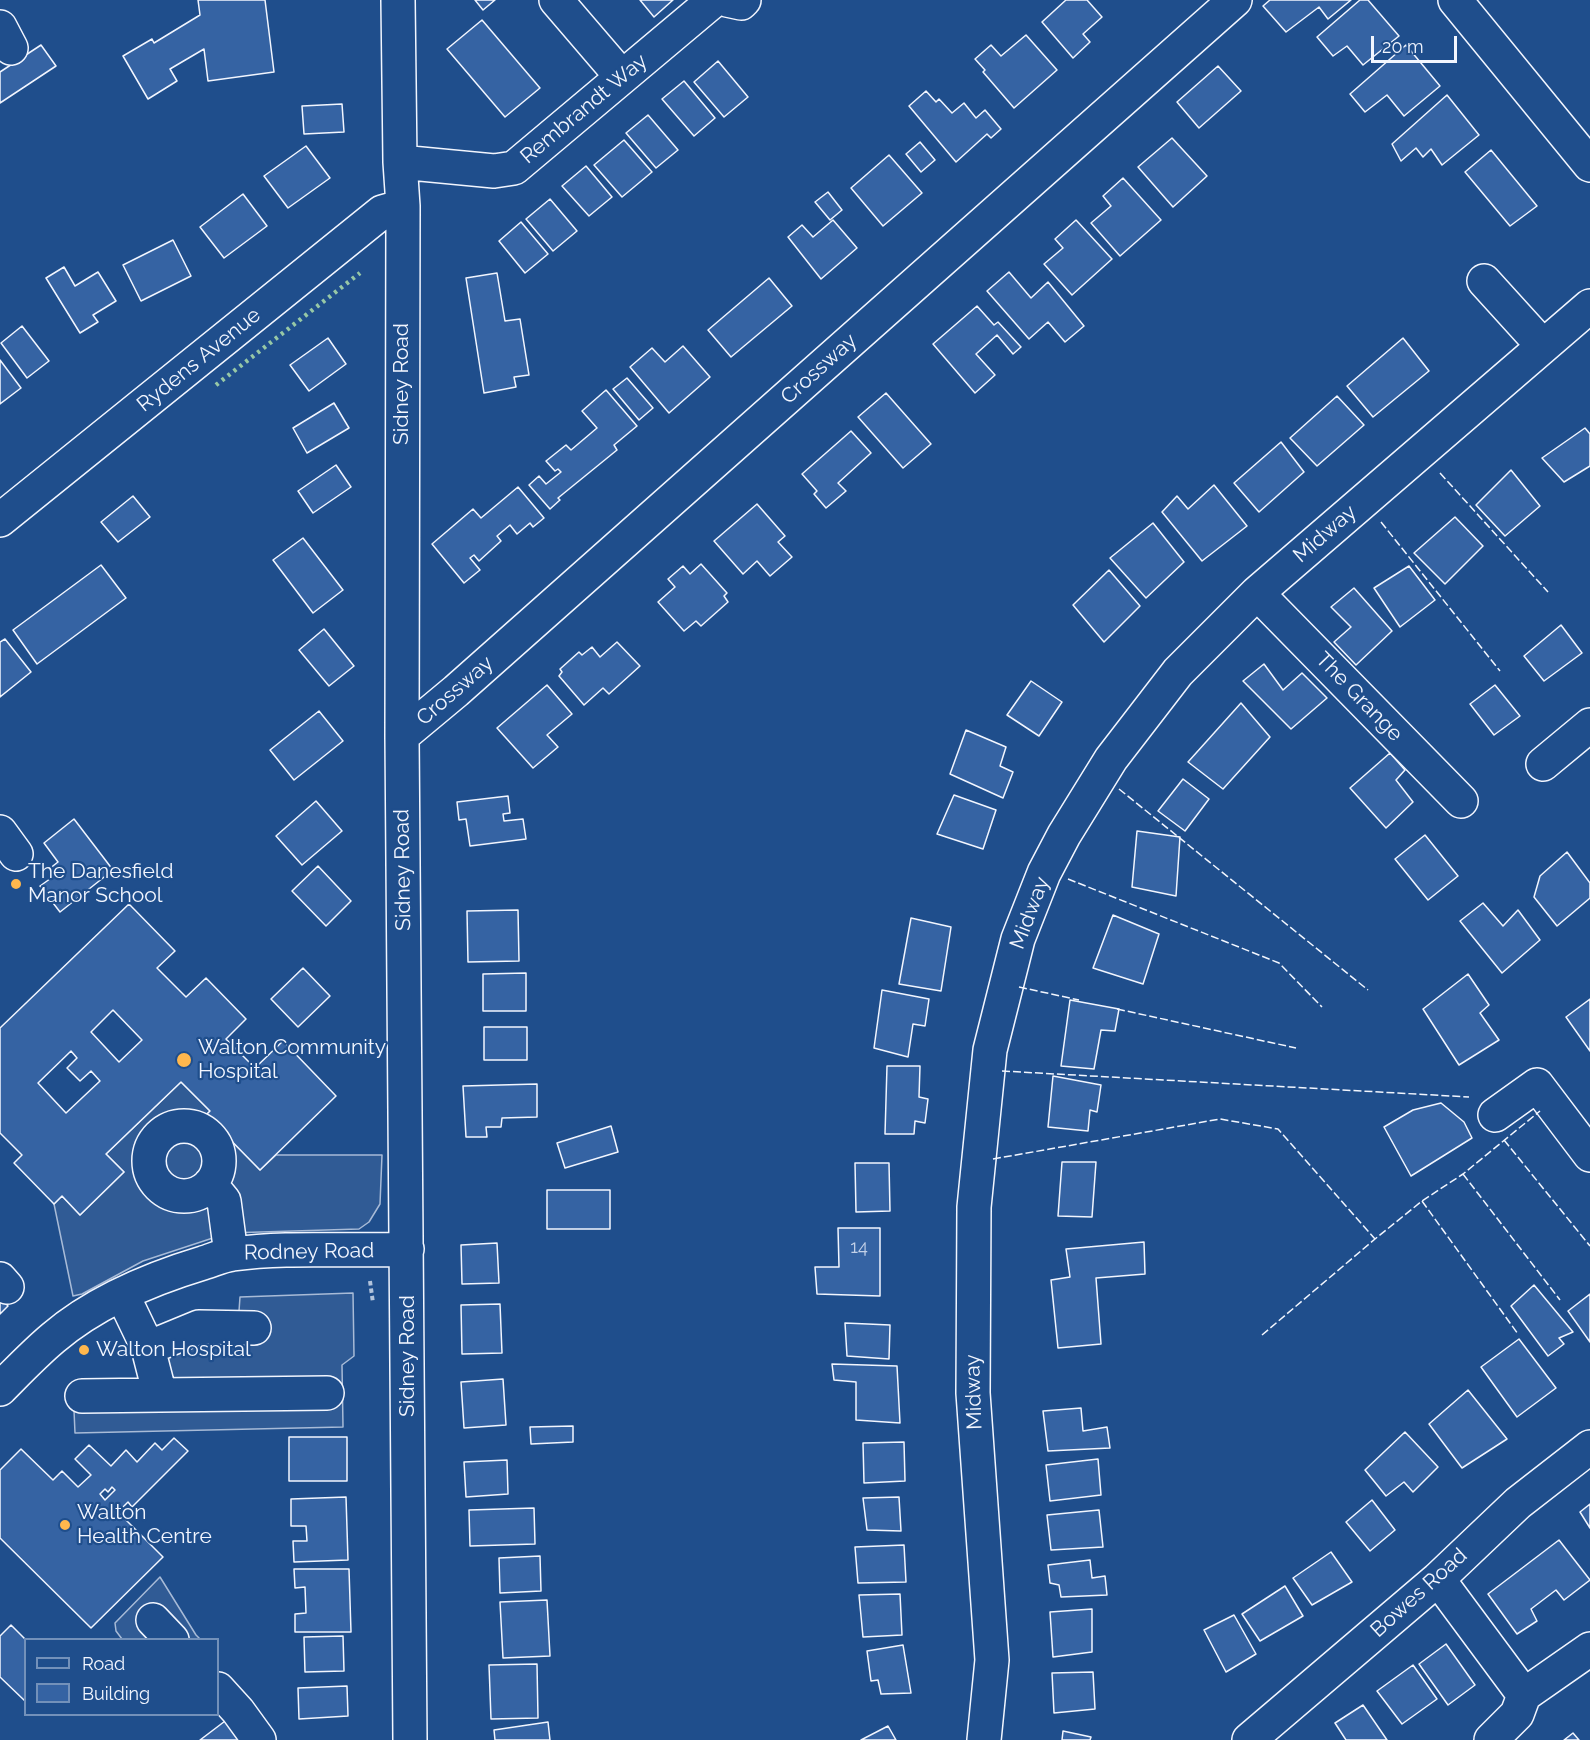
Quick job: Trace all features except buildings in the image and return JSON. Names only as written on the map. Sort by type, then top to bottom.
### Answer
[{"type":"street","name":"Sidney Road","points":[[398,0],[400,162],[403,207],[402,736],[410,1740]]},
{"type":"street","points":[[556,0],[622,77]]},
{"type":"street","name":"Rembrandt Way","points":[[400,162],[494,171],[514,168],[714,0]]},
{"type":"street","points":[[727,0],[741,3],[744,0]]},
{"type":"street","name":"Crossway","points":[[402,736],[474,675],[1234,0]]},
{"type":"street","points":[[1455,0],[1590,165]]},
{"type":"street","name":"Rydens Avenue","points":[[0,520],[382,212],[403,207]]},
{"type":"street","points":[[1484,281],[1543,346]]},
{"type":"street","name":"Midway","points":[[984,1740],[992,1660],[973,1393],[974,1219],[990,1050],[1018,939],[1044,873],[1064,835],[1111,759],[1178,672],[1257,593],[1590,306]]},
{"type":"street","name":"The Grange","points":[[1257,593],[1461,801]]},
{"type":"street","points":[[1543,764],[1590,725]]},
{"type":"street","points":[[1495,1115],[1537,1085],[1590,1155]]},
{"type":"street","points":[[210,1184],[224,1201],[231,1254]]},
{"type":"street","name":"Rodney Road","points":[[0,1389],[53,1338],[88,1312],[174,1271],[231,1254],[284,1249],[370,1251],[407,1249]]},
{"type":"street","points":[[122,1294],[148,1348],[160,1395]]},
{"type":"street","points":[[148,1348],[199,1327],[254,1328]]},
{"type":"street","points":[[82,1396],[327,1393]]},
{"type":"street","name":"Bowes Road","points":[[1249,1740],[1438,1579],[1518,1503],[1590,1447]]},
{"type":"street","points":[[1438,1579],[1524,1695]]},
{"type":"street","points":[[1491,1740],[1517,1714],[1524,1695],[1590,1649]]},
{"type":"street","points":[[219,1690],[259,1740]]},
{"type":"shaded area","points":[[181,1082],[210,1111],[206,1115],[260,1170],[276,1155],[382,1155],[380,1204],[369,1222],[359,1229],[228,1233],[143,1261],[82,1294],[73,1296],[54,1204],[62,1196],[80,1215],[124,1172],[106,1154]]},
{"type":"shaded area","points":[[353,1293],[354,1356],[342,1365],[343,1427],[75,1433],[73,1388],[142,1378],[128,1343],[239,1311],[240,1297]]},
{"type":"shaded area","points":[[160,1577],[199,1638],[121,1638],[116,1631],[115,1623]]},
{"type":"hedge","points":[[216,385],[360,273]]},
{"type":"fence","points":[[1440,473],[1548,592]]},
{"type":"fence","points":[[1381,522],[1500,671]]},
{"type":"fence","points":[[1119,789],[1368,990]]},
{"type":"fence","points":[[1068,879],[1279,963],[1322,1007]]},
{"type":"fence","points":[[1019,987],[1079,1000]]},
{"type":"fence","points":[[1117,1009],[1296,1048]]},
{"type":"fence","points":[[1002,1071],[1469,1097]]},
{"type":"fence","points":[[1262,1335],[1422,1201],[1463,1174],[1540,1111]]},
{"type":"fence","points":[[993,1159],[1220,1119],[1278,1129],[1375,1239]]},
{"type":"fence","points":[[1504,1140],[1590,1246]]},
{"type":"fence","points":[[1463,1174],[1560,1300]]},
{"type":"fence","points":[[1422,1201],[1518,1334]]},
{"type":"place","name":"The Danesfield Manor School","points":[[16,884]]},
{"type":"place","name":"Walton Community Hospital","points":[[184,1060]]},
{"type":"place","name":"Walton Hospital","points":[[84,1350]]},
{"type":"place","name":"Walton Health Centre","points":[[65,1525]]}]
